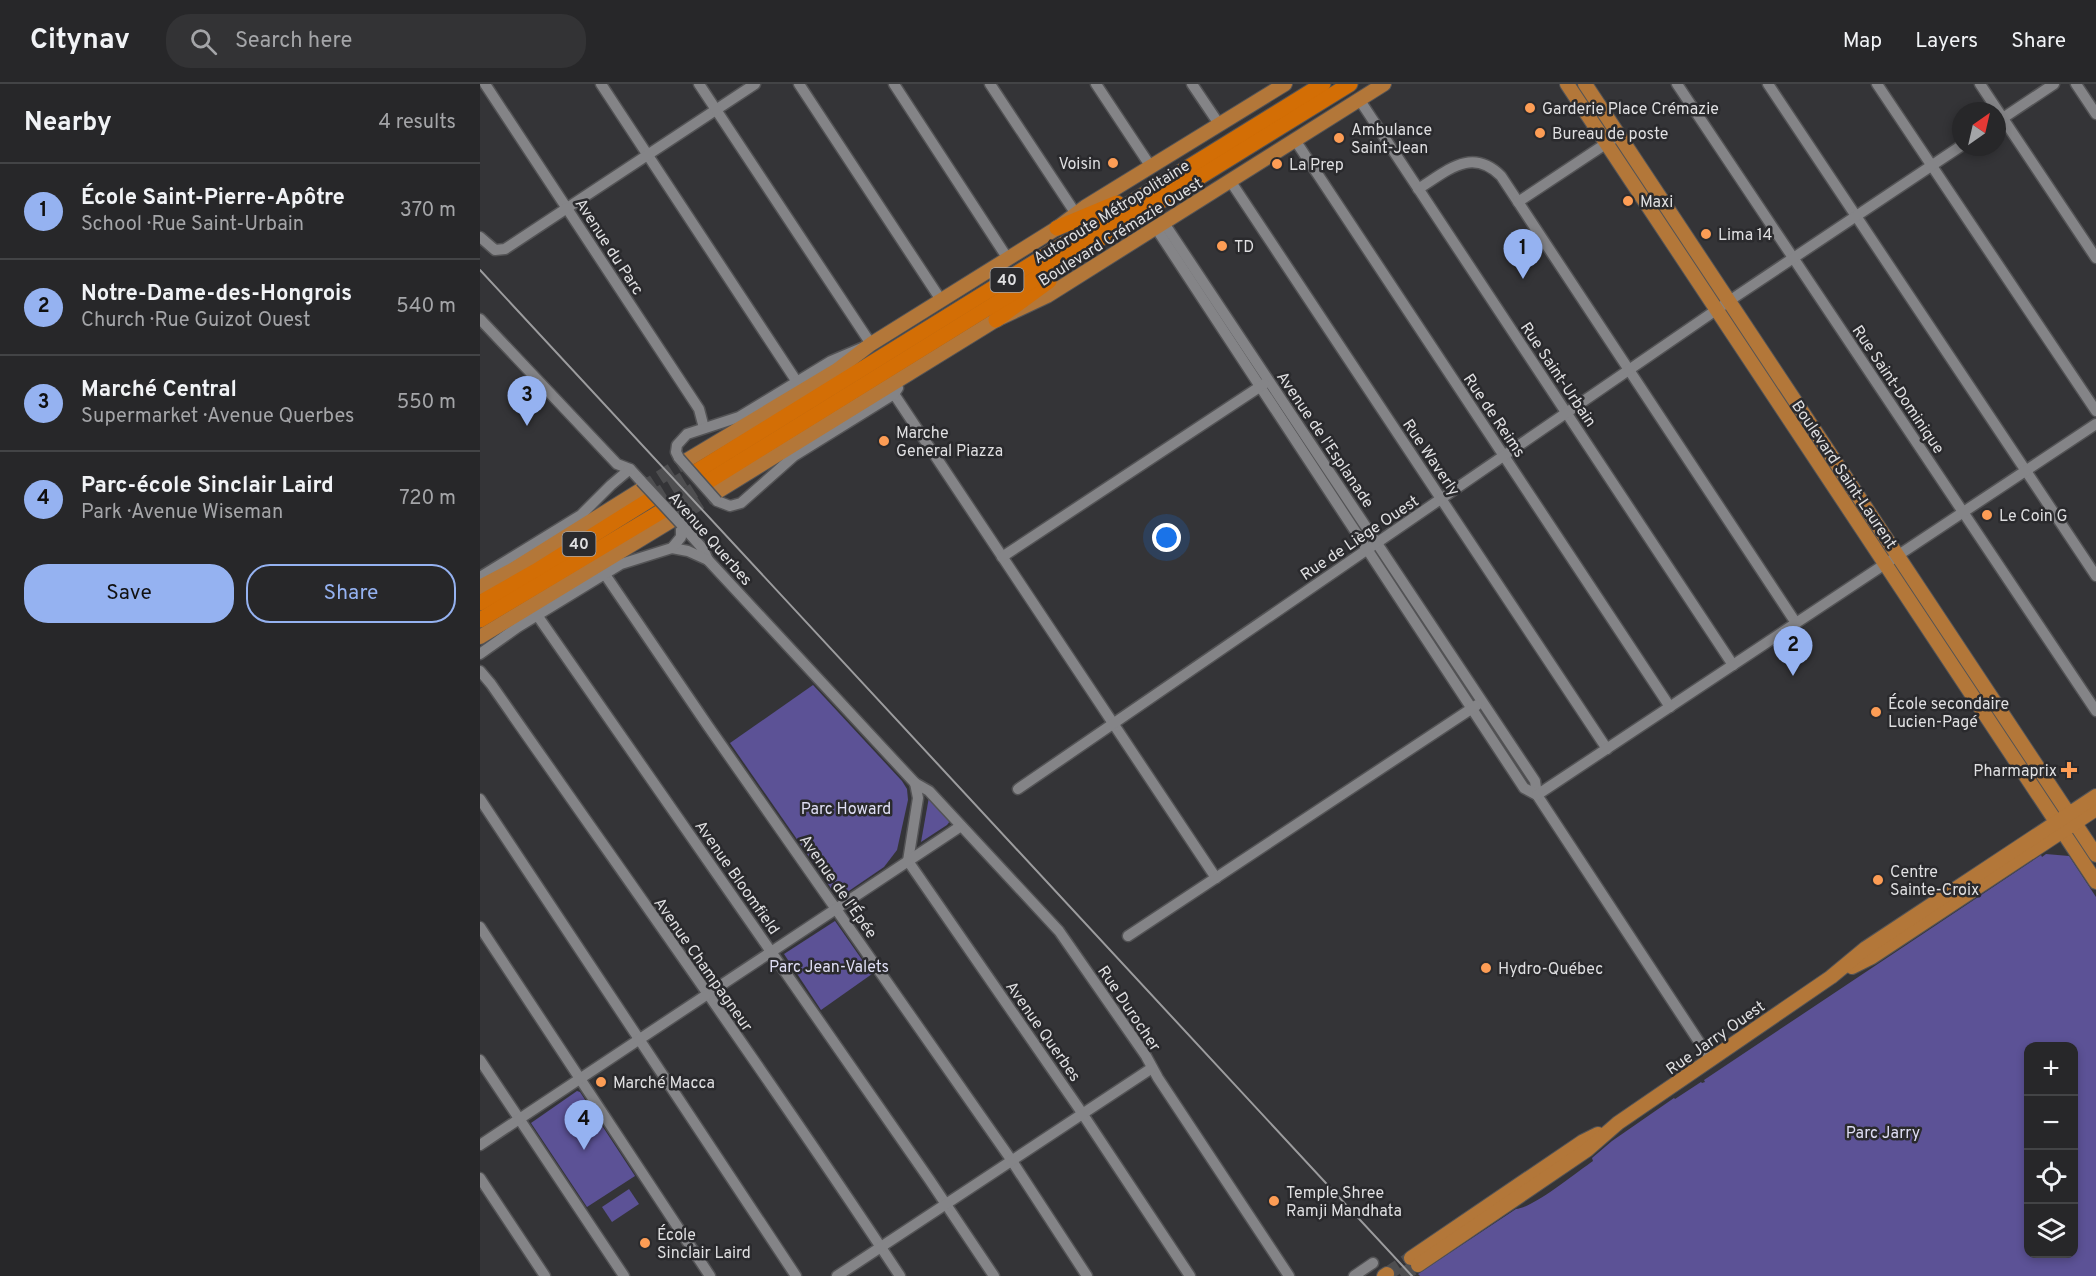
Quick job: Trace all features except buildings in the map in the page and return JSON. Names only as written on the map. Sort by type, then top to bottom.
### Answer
[{"type":"highway","name":"Autoroute Métropolitaine","points":[[701,478],[1139,215],[1303,105],[1323,84]]},
{"type":"highway","name":"Autoroute Métropolitaine","points":[[701,478],[1172,178],[1303,105],[1350,84]]},
{"type":"highway","points":[[1057,228],[1172,178]]},
{"type":"highway","points":[[996,320],[1139,215]]},
{"type":"highway","name":"40","points":[[480,603],[536,571],[645,490]]},
{"type":"highway","name":"40","points":[[481,631],[671,518]]},
{"type":"main road","points":[[701,478],[871,344],[1285,84]]},
{"type":"main road","name":"Boulevard Crémazie Ouest","points":[[701,478],[909,373],[996,320],[1040,300],[1232,182],[1384,84]]},
{"type":"main road","name":"Boulevard Saint-Laurent","points":[[1567,84],[2096,882]]},
{"type":"main road","name":"Boulevard Saint-Laurent","points":[[1585,84],[2096,855]]},
{"type":"main road","points":[[480,588],[645,490]]},
{"type":"main road","points":[[2072,819],[2096,796]]},
{"type":"main road","points":[[2072,819],[2096,809]]},
{"type":"main road","name":"Rue Jarry Ouest","points":[[1415,1261],[1582,1142],[1618,1124],[1832,977],[1872,957],[2072,819]]},
{"type":"street","name":"Avenue du Parc","points":[[485,84],[699,409],[704,428]]},
{"type":"street","points":[[601,84],[797,382]]},
{"type":"street","points":[[699,84],[871,344],[831,361],[739,417],[687,434],[679,441],[676,450],[727,506],[741,503],[794,456],[894,394],[909,373]]},
{"type":"street","points":[[480,237],[496,251],[505,249],[755,84]]},
{"type":"street","points":[[799,84],[941,300]]},
{"type":"street","points":[[894,84],[1008,259]]},
{"type":"street","points":[[990,84],[1076,214]]},
{"type":"street","points":[[1096,84],[1151,167]]},
{"type":"street","points":[[1192,84],[1219,124]]},
{"type":"street","name":"Rue Saint-Dominique","points":[[1677,84],[2096,711]]},
{"type":"street","points":[[1768,84],[2096,576]]},
{"type":"street","points":[[1877,84],[2096,411]]},
{"type":"street","points":[[1980,84],[1990,102]]},
{"type":"street","points":[[2006,116],[2054,84]]},
{"type":"street","points":[[2076,84],[2096,114]]},
{"type":"street","name":"Rue Saint-Urbain","points":[[1359,99],[1733,665]]},
{"type":"street","points":[[2006,129],[2096,258]]},
{"type":"street","points":[[1518,202],[1619,135]]},
{"type":"street","name":"Rue de Reims","points":[[1295,140],[1670,707]]},
{"type":"street","name":"Rue de Liège Ouest","points":[[1018,789],[1716,310],[1952,152]]},
{"type":"street","points":[[1418,189],[1463,162],[1482,163],[1501,176],[1796,623]]},
{"type":"street","name":"Rue Waverly","points":[[1232,182],[1607,749]]},
{"type":"street","name":"Avenue de l'Esplanade","points":[[1160,225],[1264,384],[1366,550],[1524,788],[1537,795]]},
{"type":"street","name":"Avenue Querbes","points":[[480,319],[617,464],[630,469],[645,490],[703,549],[708,560],[915,783]]},
{"type":"street","points":[[1002,557],[1264,384]]},
{"type":"street","name":"Avenue de l'Esplanade","points":[[1264,384],[1377,543],[1535,781],[1537,795],[1711,1060]]},
{"type":"street","points":[[894,394],[1215,878]]},
{"type":"street","points":[[1537,795],[2096,424]]},
{"type":"street","points":[[480,577],[580,515],[630,469]]},
{"type":"street","points":[[671,518],[681,537],[672,548]]},
{"type":"street","points":[[480,654],[518,627],[627,561],[672,548],[688,551],[708,560]]},
{"type":"street","name":"Avenue de l'Épée","points":[[604,573],[1011,1161],[1087,1276]]},
{"type":"street","name":"Avenue Bloomfield","points":[[537,615],[994,1276]]},
{"type":"street","points":[[481,631],[518,627]]},
{"type":"street","name":"Avenue Champagneur","points":[[480,672],[491,684],[707,994],[900,1276]]},
{"type":"street","points":[[1128,936],[1482,701]]},
{"type":"street","points":[[908,861],[919,795],[915,783]]},
{"type":"street","name":"Rue Durocher","points":[[915,783],[929,791],[1059,931],[1289,1276]]},
{"type":"street","points":[[480,799],[796,1276]]},
{"type":"street","points":[[480,1145],[962,826]]},
{"type":"street","name":"Avenue Querbes","points":[[908,861],[1083,1114],[1190,1276]]},
{"type":"street","points":[[480,927],[710,1276]]},
{"type":"street","points":[[480,1060],[624,1276]]},
{"type":"street","points":[[837,1276],[1152,1068]]},
{"type":"street","points":[[480,1178],[545,1276]]},
{"type":"street","points":[[1354,1276],[1373,1263]]},
{"type":"green space","name":"Parc Howard","points":[[813,685],[907,789],[908,800],[897,850],[884,867],[840,897],[835,894],[730,743]]},
{"type":"green space","points":[[929,797],[950,821],[921,842]]},
{"type":"green space","name":"Parc Jarry","points":[[2046,854],[2069,856],[2096,897],[2096,1276],[1420,1276],[1418,1274],[1516,1209],[1533,1203],[1555,1189],[1593,1161],[1592,1158],[1612,1141],[1674,1098],[1701,1082],[1705,1082],[1704,1080],[2041,855],[2042,857]]},
{"type":"green space","name":"Parc Jean-Valets","points":[[835,921],[872,974],[821,1010],[784,954]]},
{"type":"green space","points":[[577,1091],[580,1092],[635,1176],[587,1207],[531,1123]]},
{"type":"green space","points":[[629,1189],[639,1204],[612,1222],[602,1207]]},
{"type":"tunnel","points":[[642,489],[687,460]]},
{"type":"tunnel","points":[[651,499],[697,471]]},
{"type":"tunnel","points":[[662,511],[707,482]]},
{"type":"tunnel","points":[[671,521],[717,492]]},
{"type":"tunnel","points":[[1387,1274],[1411,1258]]},
{"type":"tunnel","points":[[1401,1276],[1418,1265]]},
{"type":"railway","points":[[480,270],[1412,1276]]},
{"type":"place","name":"Garderie Place Crémazie","points":[[1530,108]]},
{"type":"place","name":"Bureau de poste","points":[[1540,133]]},
{"type":"place","name":"Ambulance Saint-Jean","points":[[1339,138]]},
{"type":"place","name":"Voisin","points":[[1113,163]]},
{"type":"place","name":"La Prep","points":[[1277,164]]},
{"type":"place","name":"Maxi","points":[[1628,201]]},
{"type":"place","name":"Lima 14","points":[[1706,234]]},
{"type":"place","name":"TD","points":[[1222,246]]},
{"type":"place","name":"École Saint-Pierre-Apôtre","points":[[1523,279]]},
{"type":"place","name":"Marché Central","points":[[527,426]]},
{"type":"place","name":"Marche General Piazza","points":[[884,441]]},
{"type":"place","name":"Le Coin G","points":[[1987,515]]},
{"type":"place","name":"Notre-Dame-des-Hongrois","points":[[1793,676]]},
{"type":"place","name":"École secondaire Lucien-Pagé","points":[[1876,712]]},
{"type":"place","name":"Pharmaprix","points":[[2069,770]]},
{"type":"place","name":"Centre Sainte-Croix","points":[[1878,880]]},
{"type":"place","name":"Hydro-Québec","points":[[1486,968]]},
{"type":"place","name":"Marché Macca","points":[[601,1082]]},
{"type":"place","name":"Parc-école Sinclair Laird","points":[[584,1150]]},
{"type":"place","name":"Temple Shree Ramji Mandhata","points":[[1274,1201]]},
{"type":"place","name":"École Sinclair Laird","points":[[645,1243]]}]
